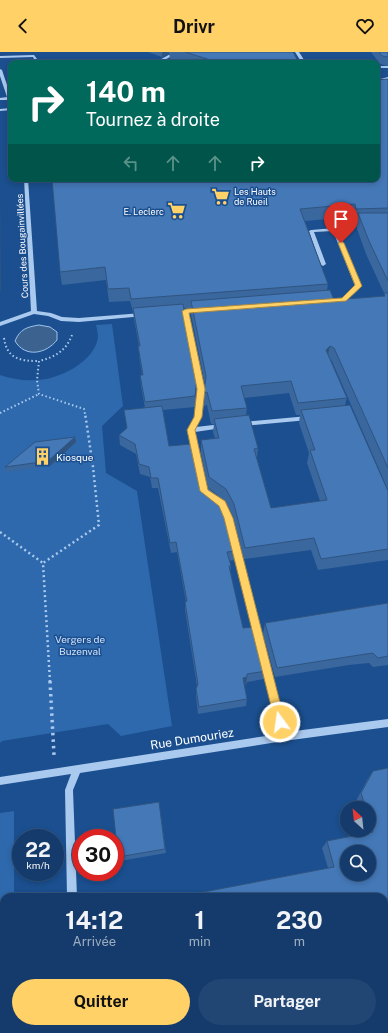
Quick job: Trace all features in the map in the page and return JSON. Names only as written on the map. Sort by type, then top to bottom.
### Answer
[{"type":"street","points":[[162,60],[177,52]]},
{"type":"street","points":[[0,57],[34,56],[36,60]]},
{"type":"street","points":[[0,70],[8,93]]},
{"type":"street","name":"Cours des Bougainvillées","points":[[26,182],[34,312]]},
{"type":"street","points":[[323,264],[312,231],[335,229],[351,224],[373,223]]},
{"type":"street","points":[[328,301],[344,300],[358,286],[335,229]]},
{"type":"street","points":[[170,313],[209,310]]},
{"type":"street","points":[[186,311],[201,389],[198,417],[191,430],[204,491],[222,504],[228,518],[284,737]]},
{"type":"street","points":[[0,324],[34,312],[49,314],[61,319],[79,320],[148,314]]},
{"type":"street","points":[[236,425],[312,417]]},
{"type":"street","points":[[191,430],[229,426]]},
{"type":"street","name":"Rue Dumouriez","points":[[0,781],[284,737],[388,723]]},
{"type":"street","points":[[72,893],[69,790],[77,770]]},
{"type":"path","points":[[4,336],[4,346],[15,358],[27,361],[39,361],[57,356],[65,349],[72,337],[71,328],[61,319]]},
{"type":"path","points":[[39,361],[37,380],[39,394]]},
{"type":"path","points":[[0,413],[39,394],[84,409],[93,467],[99,525],[43,563]]},
{"type":"path","points":[[0,532],[43,563]]},
{"type":"path","points":[[43,563],[54,773]]},
{"type":"green space","name":"Vergers de Buzenval","points":[[112,324],[123,406],[102,426],[106,473],[137,491],[172,726],[121,736],[108,724],[2,741],[0,743],[0,375],[9,378],[32,380],[55,377],[64,373],[83,362],[90,354],[98,337],[96,325]]},
{"type":"green space","points":[[14,811],[14,829],[12,829],[12,881],[14,881],[14,893],[0,893],[0,813]]},
{"type":"shaded area","points":[[39,325],[50,327],[57,332],[57,340],[42,351],[30,352],[24,350],[15,341],[17,337],[27,328]]},
{"type":"building","points":[[185,52],[293,52],[297,60],[210,60]]},
{"type":"building","points":[[379,52],[388,52],[388,57],[382,56]]},
{"type":"building","name":"Les Hauts de Rueil","points":[[388,79],[388,208],[356,209],[355,204],[300,209],[328,284],[131,299],[129,288],[108,289],[105,267],[60,272],[52,182],[380,182],[380,80]]},
{"type":"building","points":[[358,213],[388,213],[388,281],[369,241]]},
{"type":"building","points":[[330,290],[334,300],[385,296],[384,293],[388,293],[388,468],[334,348],[330,346],[326,350],[347,398],[298,403],[291,381],[241,386],[247,408],[212,411],[207,392],[204,393],[206,376],[191,301]]},
{"type":"building","points":[[183,304],[197,378],[195,396],[145,402],[140,375],[143,375],[138,346],[140,346],[133,308]]},
{"type":"building","points":[[350,405],[388,491],[388,549],[321,559],[314,538],[245,548],[234,504],[226,489],[209,477],[201,440],[219,438],[214,419],[249,415],[258,448],[254,449],[271,508],[327,500],[310,450],[315,450],[301,410]]},
{"type":"building","points":[[162,406],[169,446],[191,444],[200,481],[219,497],[225,508],[236,551],[227,552],[231,566],[229,566],[243,628],[255,627],[266,671],[247,674],[247,677],[243,678],[247,699],[199,707],[196,689],[198,684],[185,602],[187,601],[176,542],[170,543],[158,478],[151,478],[149,467],[139,464],[135,444],[119,435],[127,428],[124,410]]},
{"type":"building","points":[[75,437],[48,461],[5,467],[35,442]]},
{"type":"building","points":[[388,603],[388,656],[378,658],[373,653],[277,668],[265,623]]},
{"type":"building","points":[[388,768],[388,893],[198,893],[334,867],[327,841],[347,837],[376,837],[376,801],[364,801],[361,793],[373,771]]},
{"type":"building","points":[[159,802],[165,849],[124,856],[124,829],[115,829],[113,809]]},
{"type":"place","name":"Les Hauts de Rueil","points":[[221,196]]},
{"type":"place","name":"E. Leclerc","points":[[177,211]]},
{"type":"place","name":"Kiosque","points":[[43,457]]},
{"type":"route","points":[[280,722],[228,518],[222,504],[204,491],[191,430],[198,417],[201,389],[186,311],[344,300],[358,286],[341,243]]}]
